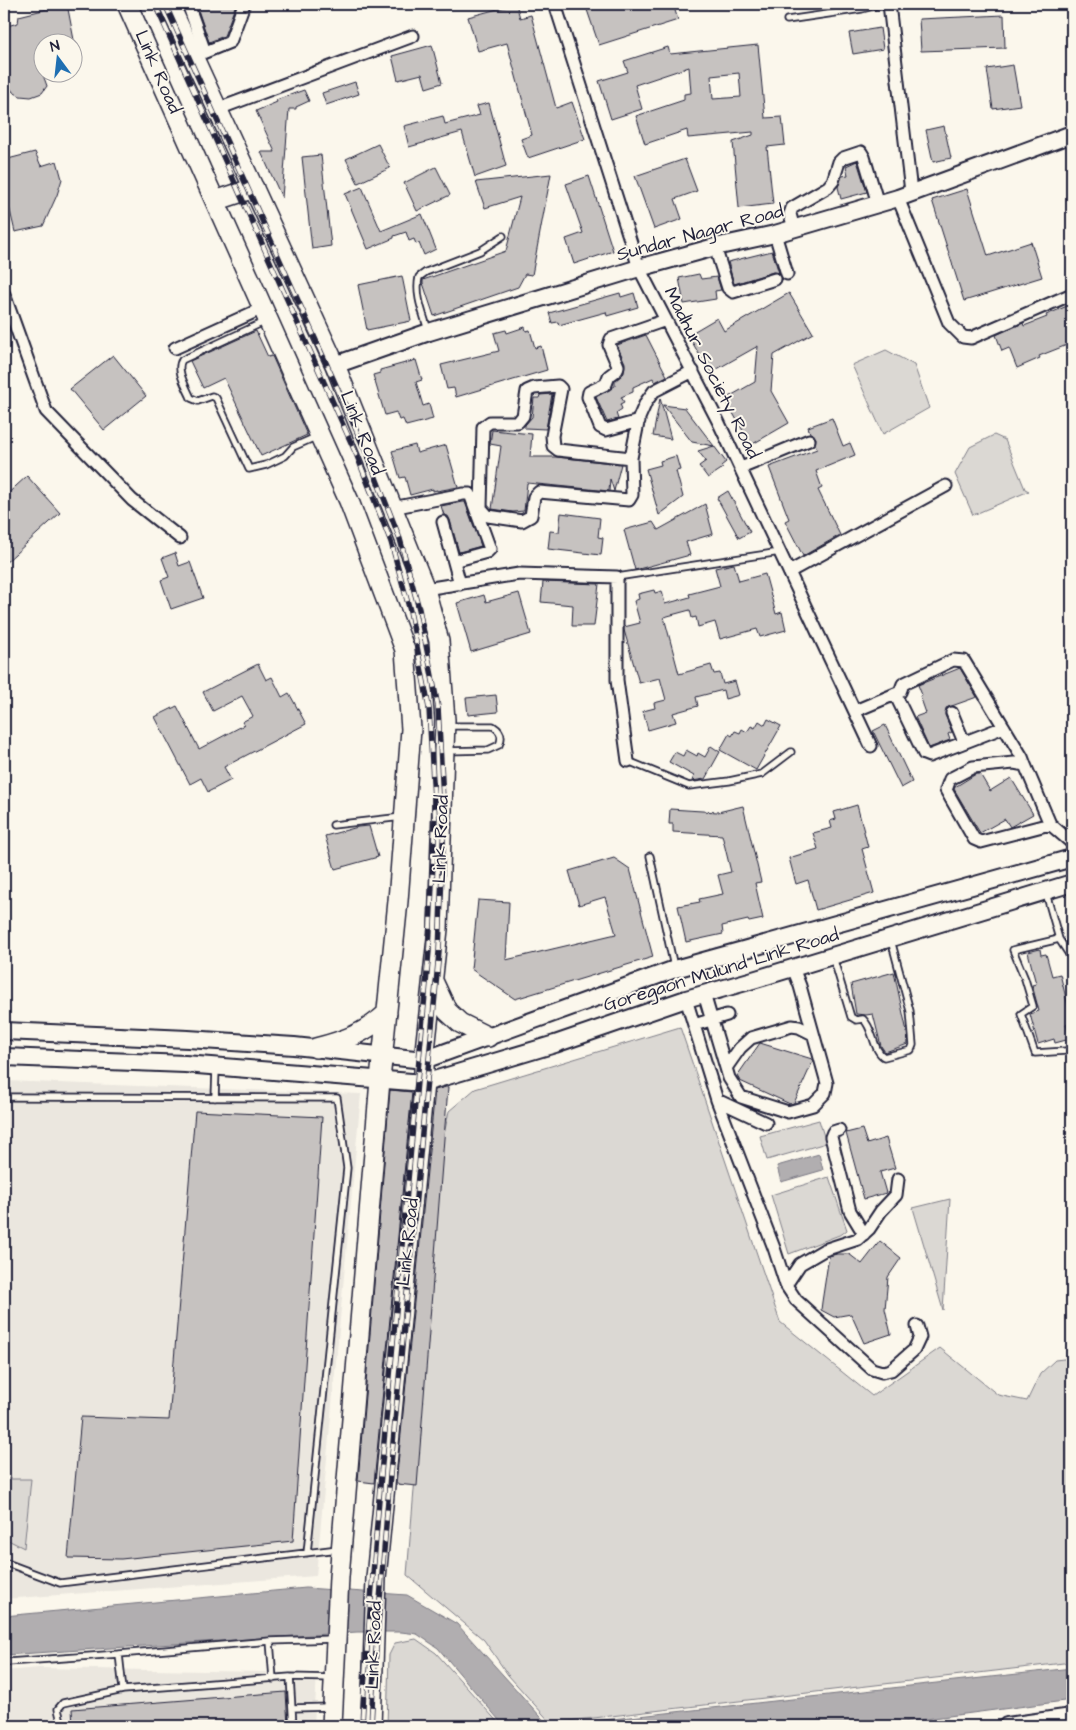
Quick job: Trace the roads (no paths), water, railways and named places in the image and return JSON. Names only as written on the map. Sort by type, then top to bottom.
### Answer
[{"type":"main road","name":"Link Road","points":[[127,4],[349,501],[405,650],[411,728],[380,1080]]},
{"type":"main road","name":"Link Road","points":[[169,4],[199,55],[218,109],[335,365],[425,589],[439,641],[445,726],[438,929],[376,1578],[371,1726]]},
{"type":"main road","points":[[216,201],[254,188]]},
{"type":"main road","points":[[433,982],[447,1011],[460,1024],[488,1037]]},
{"type":"main road","points":[[316,1048],[345,1041],[360,1034],[387,1013]]},
{"type":"main road","points":[[332,1726],[339,1578],[380,1080]]},
{"type":"street","points":[[188,4],[199,55],[230,42],[244,4]]},
{"type":"street","name":"Madhur Society Road","points":[[555,4],[640,268],[740,468],[871,746]]},
{"type":"street","points":[[889,4],[904,195],[949,323],[963,337],[972,338],[1072,294]]},
{"type":"street","points":[[218,109],[413,36]]},
{"type":"street","name":"Sundar Nagar Road","points":[[335,365],[429,332],[640,268],[715,247],[794,229],[878,204],[1072,134]]},
{"type":"street","points":[[794,229],[790,214],[792,208],[828,187],[839,162],[843,158],[861,152],[878,204]]},
{"type":"street","points":[[775,234],[787,274]]},
{"type":"street","points":[[715,247],[728,288],[733,292],[775,279]]},
{"type":"street","points":[[4,294],[46,411],[132,500],[180,538]]},
{"type":"street","points":[[175,348],[266,314]]},
{"type":"street","points":[[638,421],[606,430],[600,427],[588,397],[589,392],[606,384],[609,376],[617,370],[618,366],[609,345],[611,339],[666,320]]},
{"type":"street","points":[[631,458],[558,450],[553,446],[552,436],[561,389],[558,386],[534,388],[527,391],[523,416],[518,422],[490,422],[483,427],[480,508],[488,516],[522,521],[531,516],[534,497],[539,492],[629,500],[632,495],[631,458],[638,421],[646,402],[654,392],[693,371]]},
{"type":"street","points":[[740,468],[809,440]]},
{"type":"street","points":[[789,572],[946,486]]},
{"type":"street","points":[[392,508],[470,494],[490,549],[487,552],[454,561]]},
{"type":"street","points":[[443,522],[460,584]]},
{"type":"street","points":[[425,589],[519,574],[617,577],[618,680],[628,761]]},
{"type":"street","points":[[855,711],[900,692],[903,684],[953,660],[964,661],[1022,757],[1050,824],[1072,843]]},
{"type":"street","points":[[895,694],[924,754],[929,756],[1004,727]]},
{"type":"street","points":[[952,713],[964,742]]},
{"type":"street","points":[[1025,765],[1014,763],[973,767],[950,779],[946,790],[974,839],[981,842],[1050,824]]},
{"type":"street","name":"Goregaon Mulund Link Road","points":[[424,1060],[675,969],[1072,858]]},
{"type":"street","name":"Goregaon Mulund Link Road","points":[[4,1057],[185,1064],[424,1083],[555,1044],[695,996],[1072,883]]},
{"type":"street","points":[[908,904],[914,931]]},
{"type":"street","points":[[695,996],[703,1022],[722,1064],[741,1097],[788,1112],[813,1105],[825,1093],[828,1083],[793,968]]},
{"type":"street","points":[[695,996],[703,1022],[716,1100],[774,1248],[786,1285],[796,1300],[872,1369],[882,1372],[891,1370],[914,1350],[920,1337],[917,1326]]},
{"type":"street","points":[[703,1022],[727,1015]]},
{"type":"street","points":[[722,1064],[751,1038],[792,1026],[799,1027],[813,1034]]},
{"type":"street","points":[[4,1031],[188,1039],[316,1048],[424,1060]]},
{"type":"street","points":[[314,1075],[316,1048]]},
{"type":"street","points":[[716,1100],[766,1123]]},
{"type":"street","points":[[839,1130],[833,1132],[831,1137],[850,1211],[864,1234]]},
{"type":"street","points":[[786,1285],[800,1264],[824,1250],[848,1243],[870,1229],[881,1210],[896,1195],[898,1179]]},
{"type":"street","points":[[1007,1726],[1072,1717]]},
{"type":"lane","points":[[787,20],[862,10],[882,4]]},
{"type":"lane","points":[[429,332],[417,286],[419,277],[426,272],[480,251],[502,236]]},
{"type":"lane","points":[[266,314],[182,360],[179,369],[191,398],[198,401],[209,396],[216,398],[249,469],[285,456],[293,447],[320,435]]},
{"type":"lane","points":[[617,577],[780,552]]},
{"type":"lane","points":[[444,751],[488,750],[499,745],[501,741],[498,729],[487,724],[445,726]]},
{"type":"lane","points":[[628,761],[689,786],[729,781],[762,774],[791,752]]},
{"type":"lane","points":[[333,825],[404,817]]},
{"type":"lane","points":[[650,856],[675,969]]},
{"type":"lane","points":[[1046,891],[1059,939],[1072,959]]},
{"type":"lane","points":[[832,956],[851,1016],[856,1020],[863,1019],[869,1025],[880,1054],[884,1057],[911,1050],[913,1045],[910,1011],[890,938]]},
{"type":"lane","points":[[1059,939],[1013,950],[1025,979],[1033,1006],[1021,1014],[1035,1052],[1066,1051]]},
{"type":"lane","points":[[215,1098],[216,1067]]},
{"type":"lane","points":[[4,1097],[337,1098],[347,1168],[307,1553]]},
{"type":"lane","points":[[4,1562],[60,1583],[342,1549]]},
{"type":"lane","points":[[8,1662],[270,1640],[336,1638]]},
{"type":"lane","points":[[270,1640],[272,1679]]},
{"type":"lane","points":[[119,1654],[123,1690]]},
{"type":"lane","points":[[290,1678],[293,1726]]},
{"type":"lane","points":[[62,1726],[58,1709],[63,1703],[123,1690],[272,1679],[334,1678]]},
{"type":"lane","points":[[292,1708],[333,1706]]},
{"type":"lane","points":[[4,1708],[9,1726]]},
{"type":"railway","points":[[155,4],[357,456],[391,542],[410,611],[429,708],[435,818],[429,951],[381,1474],[362,1726]]},
{"type":"railway","points":[[165,4],[366,452],[400,539],[419,609],[438,707],[444,818],[439,952],[390,1475],[371,1726]]}]
